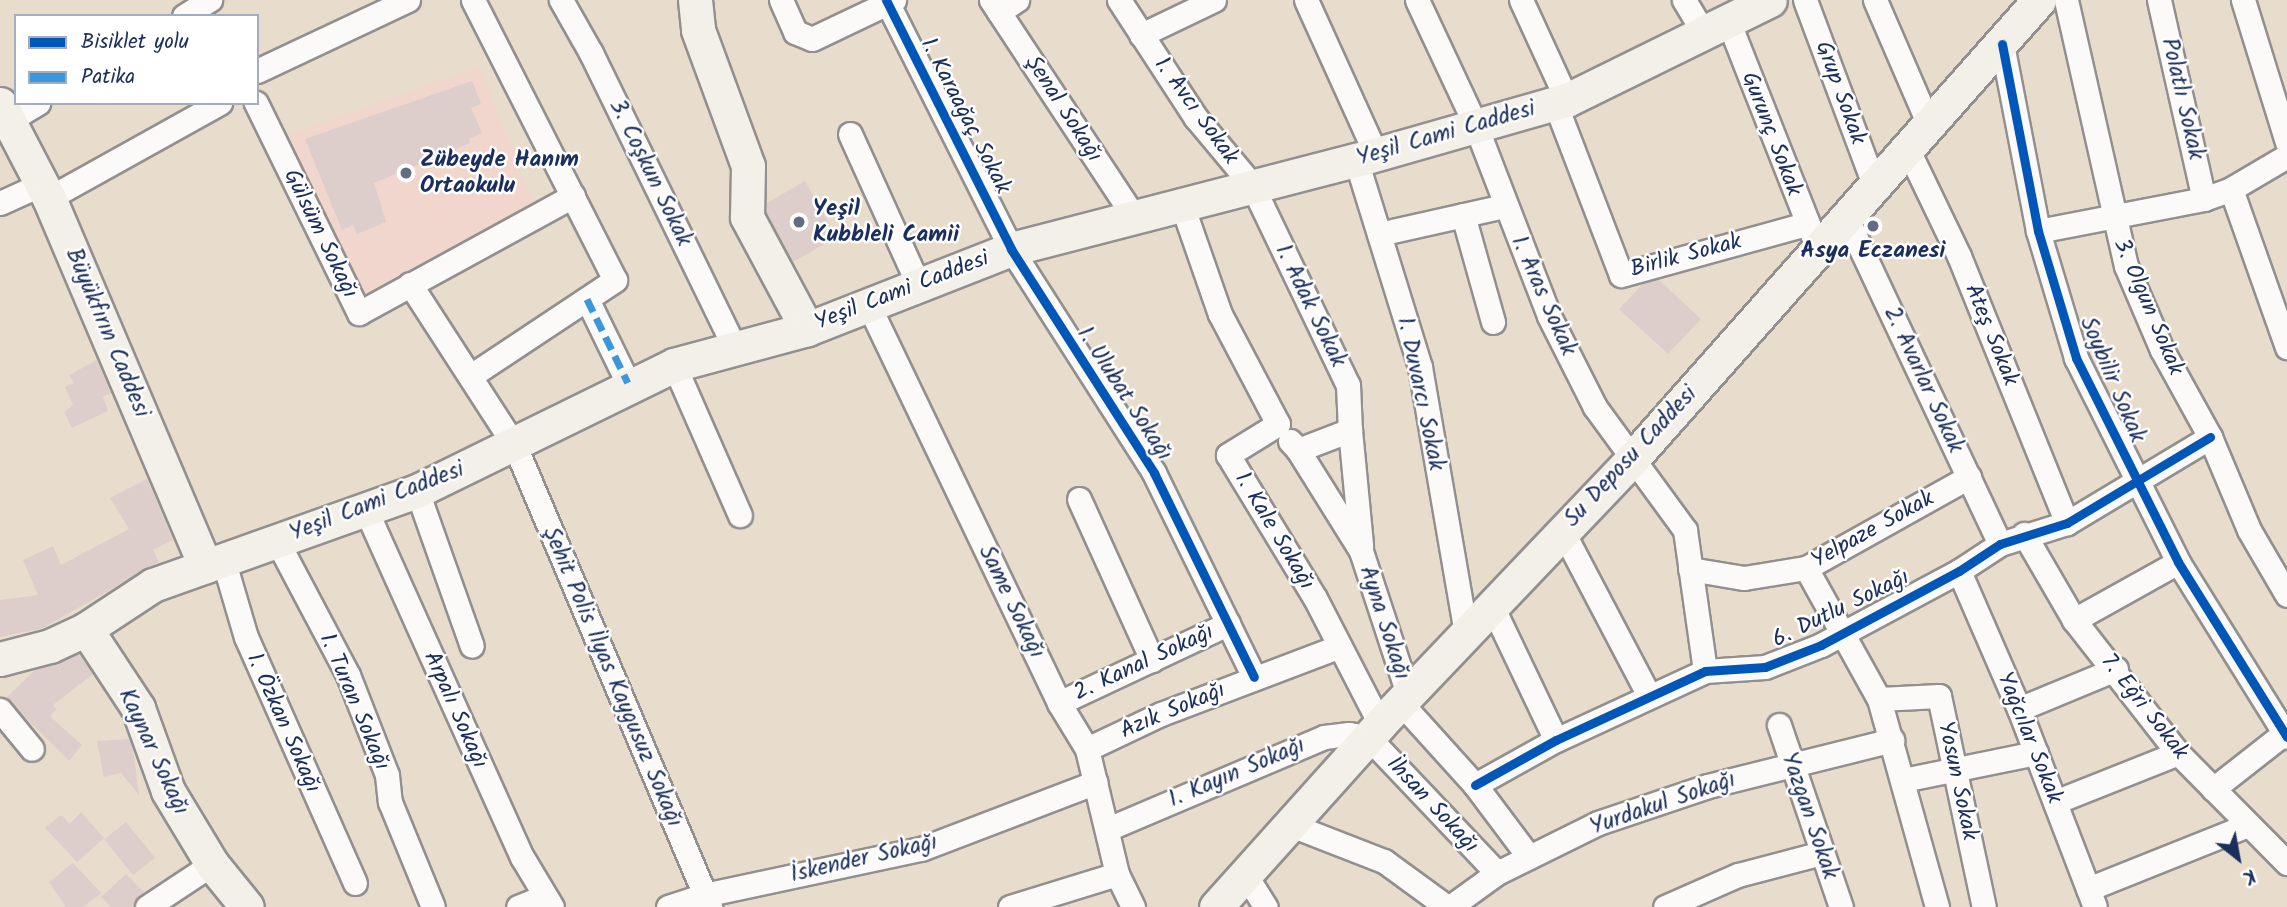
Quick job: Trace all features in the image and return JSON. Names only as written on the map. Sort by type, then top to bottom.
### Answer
[{"type":"main road","points":[[695,0],[698,30],[748,166],[747,217],[807,329]]},
{"type":"main road","name":"Yeşil Cami Caddesi","points":[[0,659],[50,646],[86,629],[153,585],[417,491],[514,446],[628,383],[674,365],[807,329],[1011,249],[1366,157],[1475,124],[1561,102],[1715,24],[1770,0]]},
{"type":"main road","name":"Su Deposu Caddesi","points":[[1216,907],[1389,714],[1633,458],[1813,236],[1846,217],[1875,187],[2039,0]]},
{"type":"main road","name":"Büyükfırın Caddesi","points":[[5,112],[45,191],[214,562]]},
{"type":"main road","name":"Kaynar Sokağı","points":[[86,629],[138,708],[168,791],[212,864],[247,907]]},
{"type":"street","points":[[187,14],[210,0]]},
{"type":"street","points":[[259,70],[408,0]]},
{"type":"street","points":[[472,375],[615,280],[473,0]]},
{"type":"street","name":"3. Coşkun Sokak","points":[[561,0],[591,53],[735,348]]},
{"type":"street","points":[[780,0],[795,33],[812,39],[889,1]]},
{"type":"street","name":"1. Avcı Sokak","points":[[1119,0],[1196,118],[1252,186]]},
{"type":"street","name":"1. Avcı Sokak","points":[[1142,35],[1214,0]]},
{"type":"street","name":"1. Duvarcı Sokak","points":[[1306,0],[1366,157],[1379,234],[1420,367],[1466,632]]},
{"type":"street","name":"1. Aras Sokak","points":[[1417,0],[1475,124],[1504,206],[1549,316],[1590,395],[1685,530],[1705,671]]},
{"type":"street","points":[[1521,0],[1561,102]]},
{"type":"street","name":"Gurunç Sokak","points":[[1684,0],[1715,24],[1813,236]]},
{"type":"street","name":"Grup Sokak","points":[[1805,0],[1875,187]]},
{"type":"street","name":"Ateş Sokak","points":[[1875,0],[1959,256],[2067,523]]},
{"type":"street","name":"3. Olgun Sokak","points":[[2066,0],[2113,220],[2126,266],[2162,350],[2210,437],[2249,530],[2287,594]]},
{"type":"street","name":"Polatlı Sokak","points":[[2159,0],[2204,199]]},
{"type":"street","points":[[2243,0],[2287,142]]},
{"type":"street","name":"1. Karaağaç Sokak","points":[[889,1],[1011,249]]},
{"type":"street","name":"Şenal Sokağı","points":[[1002,4],[1135,218]]},
{"type":"street","name":"Soybilir Sokak","points":[[2002,44],[2038,231],[2076,358],[2134,480],[2178,562],[2286,734]]},
{"type":"street","name":"Birlik Sokak","points":[[1561,102],[1622,275],[1813,236]]},
{"type":"street","points":[[5,112],[31,105]]},
{"type":"street","points":[[0,203],[45,191],[216,105]]},
{"type":"street","name":"Gülsüm Sokağı","points":[[257,105],[359,313],[410,284]]},
{"type":"street","points":[[850,134],[918,284]]},
{"type":"street","points":[[2038,231],[2113,220],[2204,199],[2231,189],[2287,156]]},
{"type":"street","name":"1. Adak Sokak","points":[[1252,186],[1348,385],[1350,430]]},
{"type":"street","points":[[2231,189],[2287,347]]},
{"type":"street","points":[[410,284],[573,196]]},
{"type":"street","points":[[1182,205],[1220,314],[1278,424]]},
{"type":"street","points":[[1379,234],[1504,206]]},
{"type":"street","points":[[1462,215],[1493,322]]},
{"type":"street","name":"2. Avarlar Sokak","points":[[1846,217],[2000,544]]},
{"type":"street","name":"1. Ulubat Sokağı","points":[[1011,249],[1068,346],[1154,472],[1254,677]]},
{"type":"street","name":"Şehit Polis İlyas Kaygusuz Sokağı","points":[[410,284],[472,375],[514,446],[707,901]]},
{"type":"street","points":[[587,299],[628,383]]},
{"type":"street","name":"Same Sokağı","points":[[868,304],[1059,703],[1087,749],[1110,828],[1117,874],[1133,907]]},
{"type":"street","points":[[674,365],[740,515]]},
{"type":"street","name":"Ayna Sokağı","points":[[1278,424],[1298,450],[1361,551]]},
{"type":"street","name":"1. Kale Sokağı","points":[[1278,424],[1228,455],[1339,646],[1389,714]]},
{"type":"street","points":[[1298,450],[1350,430]]},
{"type":"street","name":"Ayna Sokağı","points":[[1350,430],[1361,551],[1389,714]]},
{"type":"street","name":"6. Dutlu Sokağı","points":[[1475,785],[1556,740],[1648,694],[1705,671],[1765,667],[1844,632],[1959,571],[2000,544],[2024,534],[2067,523],[2134,480],[2210,437]]},
{"type":"street","name":"Yelpaze Sokak","points":[[1690,569],[1744,578],[1806,568],[1969,477]]},
{"type":"street","points":[[417,491],[472,646]]},
{"type":"street","points":[[1079,499],[1152,660]]},
{"type":"street","name":"Arpalı Sokağı","points":[[365,508],[511,832],[549,901]]},
{"type":"street","points":[[1563,532],[1648,694]]},
{"type":"street","name":"7. Eğri Sokak","points":[[2024,534],[2074,620],[2116,669],[2178,753],[2287,863]]},
{"type":"street","name":"1. Turan Sokağı","points":[[277,541],[348,675],[387,775],[390,802],[433,907]]},
{"type":"street","name":"1. Özkan Sokağı","points":[[214,562],[355,883]]},
{"type":"street","points":[[2074,620],[2178,562]]},
{"type":"street","points":[[1806,568],[1879,698],[1937,907]]},
{"type":"street","name":"Yağcılar Sokak","points":[[1959,571],[2019,709],[2092,898]]},
{"type":"street","points":[[1492,606],[1556,740]]},
{"type":"street","name":"2. Kanal Sokağı","points":[[1059,703],[1228,624]]},
{"type":"street","name":"Azık Sokağı","points":[[1087,749],[1254,677],[1339,646]]},
{"type":"street","points":[[2019,709],[2116,669]]},
{"type":"street","name":"Yosun Sokak","points":[[1879,698],[1939,696],[1984,907]]},
{"type":"street","points":[[0,710],[32,749]]},
{"type":"street","points":[[1389,714],[1475,785],[1529,857]]},
{"type":"street","name":"1. Kayın Sokağı","points":[[1110,828],[1324,737],[1389,714]]},
{"type":"street","name":"İhsan Sokağı","points":[[1389,714],[1497,873]]},
{"type":"street","name":"Yazgan Sokak","points":[[1779,725],[1821,853],[1832,901]]},
{"type":"street","points":[[2213,789],[2286,734]]},
{"type":"street","name":"Yurdakul Sokağı","points":[[1449,907],[1497,873],[1598,823],[1790,764],[1892,740]]},
{"type":"street","points":[[1903,780],[2036,753]]},
{"type":"street","points":[[2055,802],[2178,753]]},
{"type":"street","name":"İskender Sokağı","points":[[668,907],[707,901],[921,849],[1096,782]]},
{"type":"street","points":[[1291,825],[1384,861],[1449,907]]},
{"type":"street","points":[[2092,898],[2248,825]]},
{"type":"street","points":[[1665,907],[1738,876],[1821,853]]},
{"type":"street","points":[[147,907],[212,864]]},
{"type":"street","points":[[1010,907],[1117,874]]},
{"type":"street","points":[[1245,874],[1266,907]]},
{"type":"street","points":[[518,907],[549,901]]},
{"type":"shaded area","name":"Zübeyde Hanım Ortaokulu","points":[[480,66],[534,206],[358,298],[274,140]]},
{"type":"building","points":[[472,81],[481,104],[471,108],[482,133],[469,139],[470,143],[374,183],[386,222],[357,234],[353,225],[342,230],[305,139]]},
{"type":"building","name":"Yeşil Kubbleli Camii","points":[[805,181],[837,237],[793,262],[766,212],[767,203]]},
{"type":"building","points":[[1658,279],[1701,319],[1668,354],[1619,309],[1643,284]]},
{"type":"building","points":[[97,360],[111,393],[103,397],[108,411],[72,428],[64,412],[73,405],[65,387],[74,383],[69,375]]},
{"type":"building","points":[[147,479],[173,540],[153,550],[159,562],[43,628],[0,637],[0,600],[38,595],[23,560],[53,546],[61,565],[129,529],[110,498]]},
{"type":"building","points":[[79,654],[93,674],[53,705],[57,709],[50,716],[82,745],[69,761],[6,698],[35,670]]},
{"type":"building","points":[[129,739],[133,749],[139,795],[121,773],[104,777],[97,741]]},
{"type":"building","points":[[81,812],[104,838],[77,862],[45,828],[61,815],[70,824]]},
{"type":"building","points":[[126,822],[155,858],[133,875],[104,840]]},
{"type":"building","points":[[73,863],[101,893],[83,907],[66,907],[49,882]]},
{"type":"building","points":[[126,874],[144,892],[131,907],[111,907],[101,897]]},
{"type":"marked path","points":[[587,299],[628,383]]},
{"type":"cycle path","points":[[886,0],[1011,249],[1154,473],[1254,677]]},
{"type":"cycle path","points":[[2002,44],[2038,231],[2076,358],[2178,562],[2287,737]]},
{"type":"cycle path","points":[[1475,785],[1556,740],[1705,671],[1765,667],[1821,645],[1959,571],[2000,544],[2067,523],[2210,437]]},
{"type":"place","name":"Zübeyde Hanım Ortaokulu","points":[[406,173]]},
{"type":"place","name":"Yeşil Kubbleli Camii","points":[[799,222]]},
{"type":"place","name":"Asya Eczanesi","points":[[1873,226]]}]
